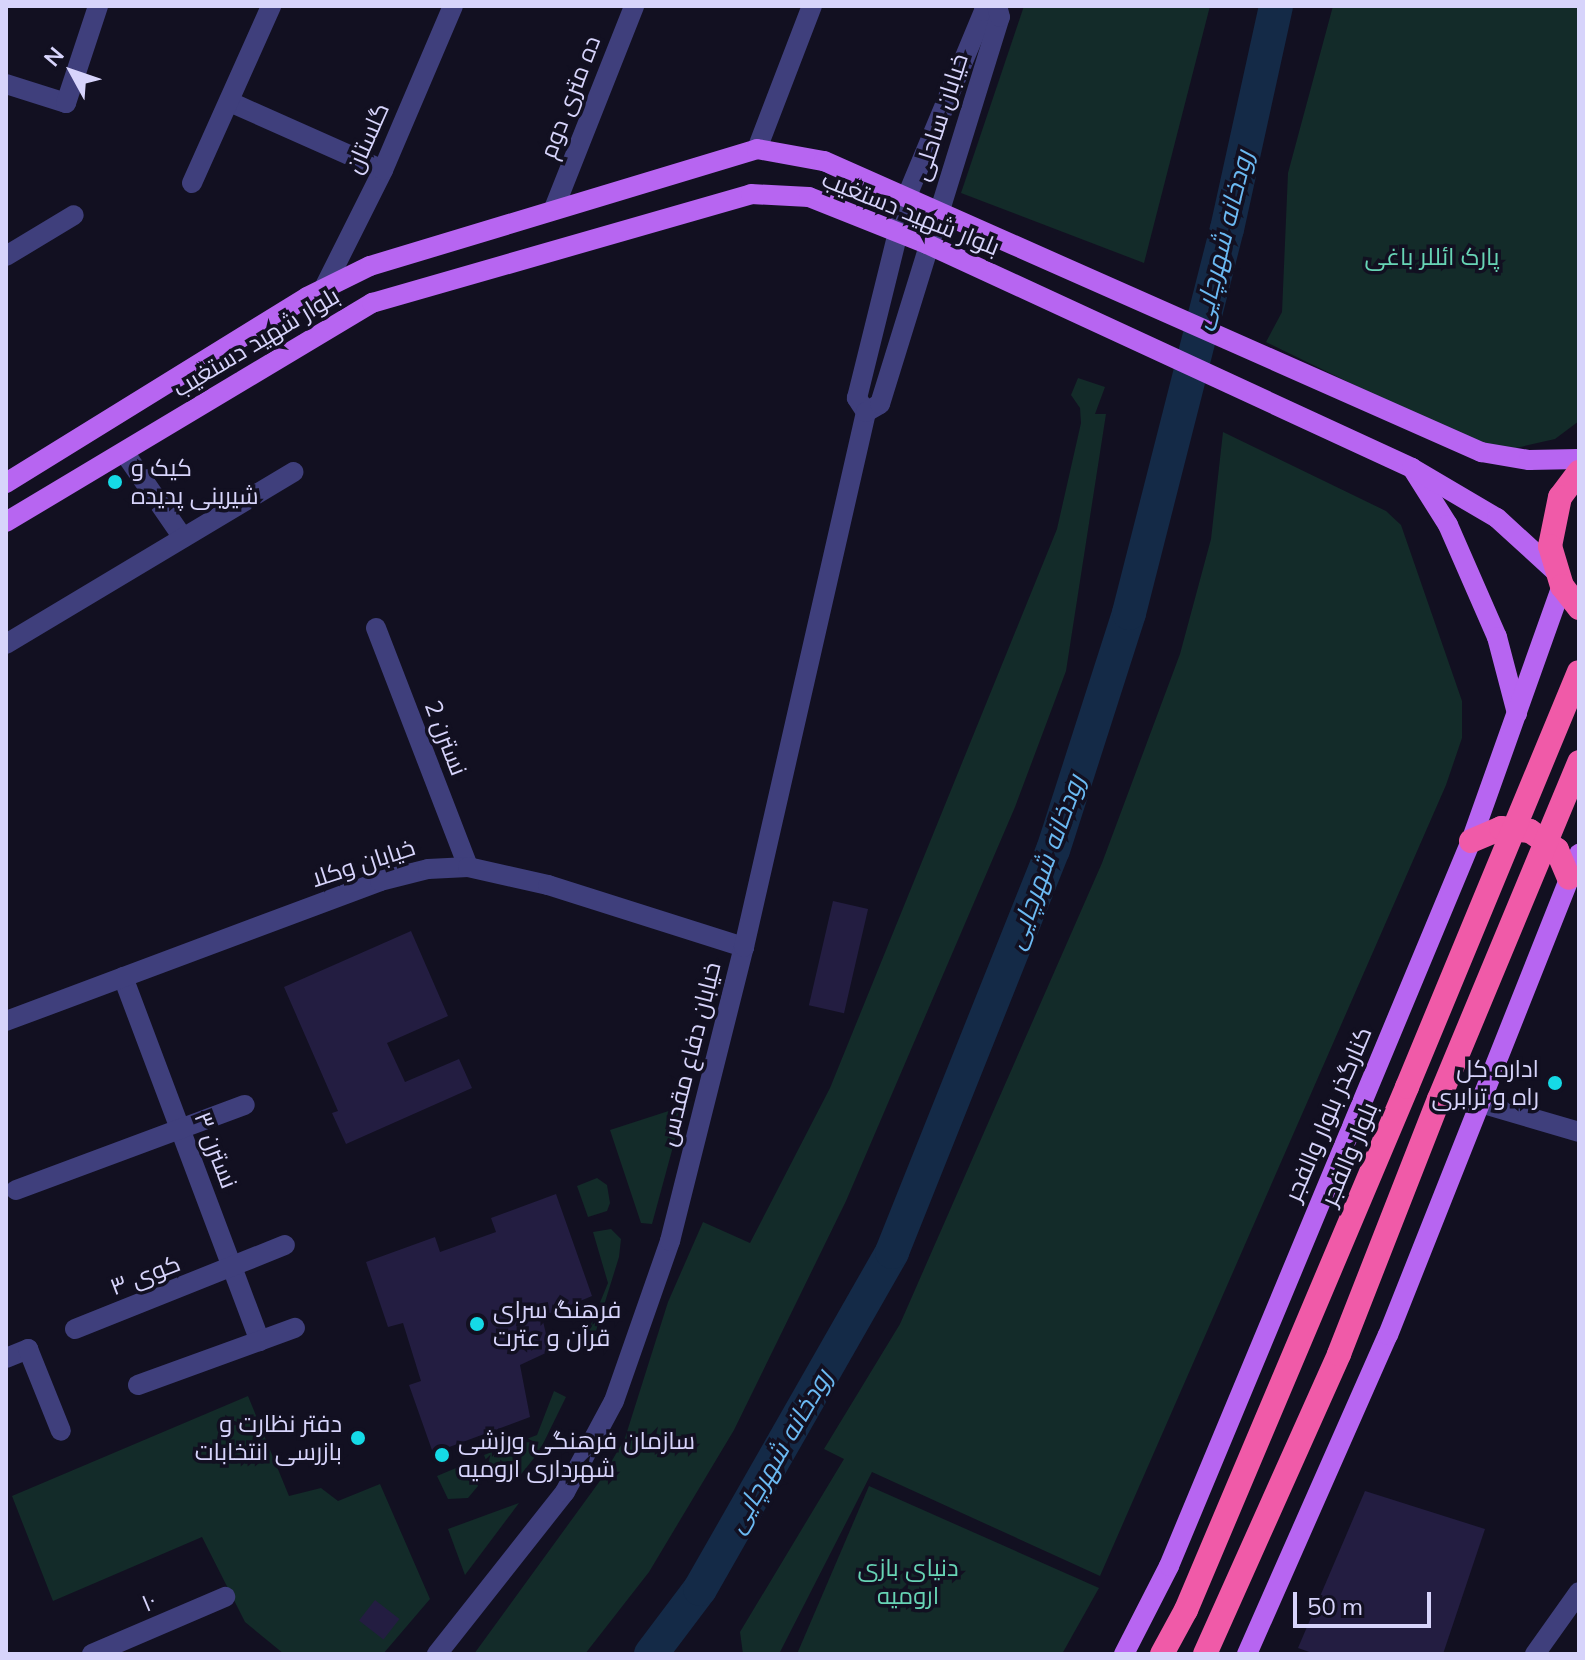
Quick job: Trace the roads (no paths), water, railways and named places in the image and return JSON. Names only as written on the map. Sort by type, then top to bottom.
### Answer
[{"type":"highway","points":[[1579,472],[1560,497],[1552,521],[1559,579],[1579,608]]},
{"type":"highway","name":"بلوار والفجر","points":[[1162,1654],[1186,1610],[1579,672]]},
{"type":"highway","points":[[1205,1654],[1339,1354],[1439,1099],[1579,762]]},
{"type":"highway","points":[[1471,841],[1501,828],[1530,831],[1557,850],[1569,878]]},
{"type":"main road","name":"بلوار شهید دستغیب","points":[[6,483],[324,288],[370,266],[555,206],[757,149],[824,161],[1107,283],[1280,365],[1481,452],[1529,460],[1579,459]]},
{"type":"main road","name":"بلوار شهید دستغیب","points":[[6,522],[322,329],[372,303],[751,194],[809,197],[927,244],[1264,403],[1412,468],[1497,518],[1559,579]]},
{"type":"main road","points":[[1412,468],[1448,525],[1497,637],[1517,714]]},
{"type":"main road","name":"کنارگذر بلوار والفجر","points":[[1124,1654],[1169,1566],[1471,841],[1517,714],[1559,579]]},
{"type":"main road","points":[[1247,1654],[1388,1335],[1579,854]]},
{"type":"street","points":[[6,84],[66,103],[98,6]]},
{"type":"street","points":[[192,183],[271,6]]},
{"type":"street","name":"گلستان","points":[[324,288],[383,170],[453,6]]},
{"type":"street","name":"ده متری دوم","points":[[555,206],[634,6]]},
{"type":"street","points":[[757,149],[812,6]]},
{"type":"street","name":"خیابان ساحلی","points":[[896,232],[907,196],[984,11],[994,6],[1000,17],[927,244]]},
{"type":"street","points":[[230,102],[383,170]]},
{"type":"street","points":[[6,256],[74,215]]},
{"type":"street","name":"خیابان دفاع مقدس","points":[[437,1654],[565,1492],[614,1401],[670,1241],[744,947],[866,412],[857,398],[896,232]]},
{"type":"street","name":"خیابان دفاع مقدس","points":[[866,412],[880,404],[927,244]]},
{"type":"street","points":[[124,452],[183,538]]},
{"type":"street","points":[[6,644],[293,472]]},
{"type":"street","name":"نسترن 2","points":[[376,628],[468,867]]},
{"type":"street","name":"خیابان وکلا","points":[[6,1021],[380,881],[428,869],[468,867],[548,885],[744,947]]},
{"type":"street","name":"نسترن ۳","points":[[123,977],[260,1341]]},
{"type":"street","points":[[1480,1103],[1579,1132]]},
{"type":"street","points":[[16,1190],[245,1105]]},
{"type":"street","name":"کوی ۳","points":[[75,1329],[233,1269],[285,1245]]},
{"type":"street","points":[[138,1385],[295,1328]]},
{"type":"street","points":[[6,1358],[28,1349],[61,1431]]},
{"type":"street","points":[[1535,1654],[1579,1592]]},
{"type":"street","name":"۱۰","points":[[92,1654],[225,1597]]},
{"type":"waterway","name":"رودخانه شهرچایی","points":[[651,1654],[700,1589],[892,1252],[1053,850],[1129,613],[1227,229],[1276,6]]},
{"type":"place","name":"کیک و شیرینی پدیده","points":[[115,482]]},
{"type":"place","name":"اداره کل راه و ترابری","points":[[1555,1083]]},
{"type":"place","name":"فرهنگ سرای قرآن و عترت","points":[[477,1324]]},
{"type":"place","name":"دفتر نظارت و بازرسی انتخابات","points":[[358,1438]]},
{"type":"place","name":"سازمان فرهنگی ورزشی شهرداری ارومیه","points":[[442,1455]]},
{"type":"park label","name":"پارک ائللر باغی","points":[[1432,257]]},
{"type":"park label","name":"دنیای بازی ارومیه","points":[[908,1582]]}]
